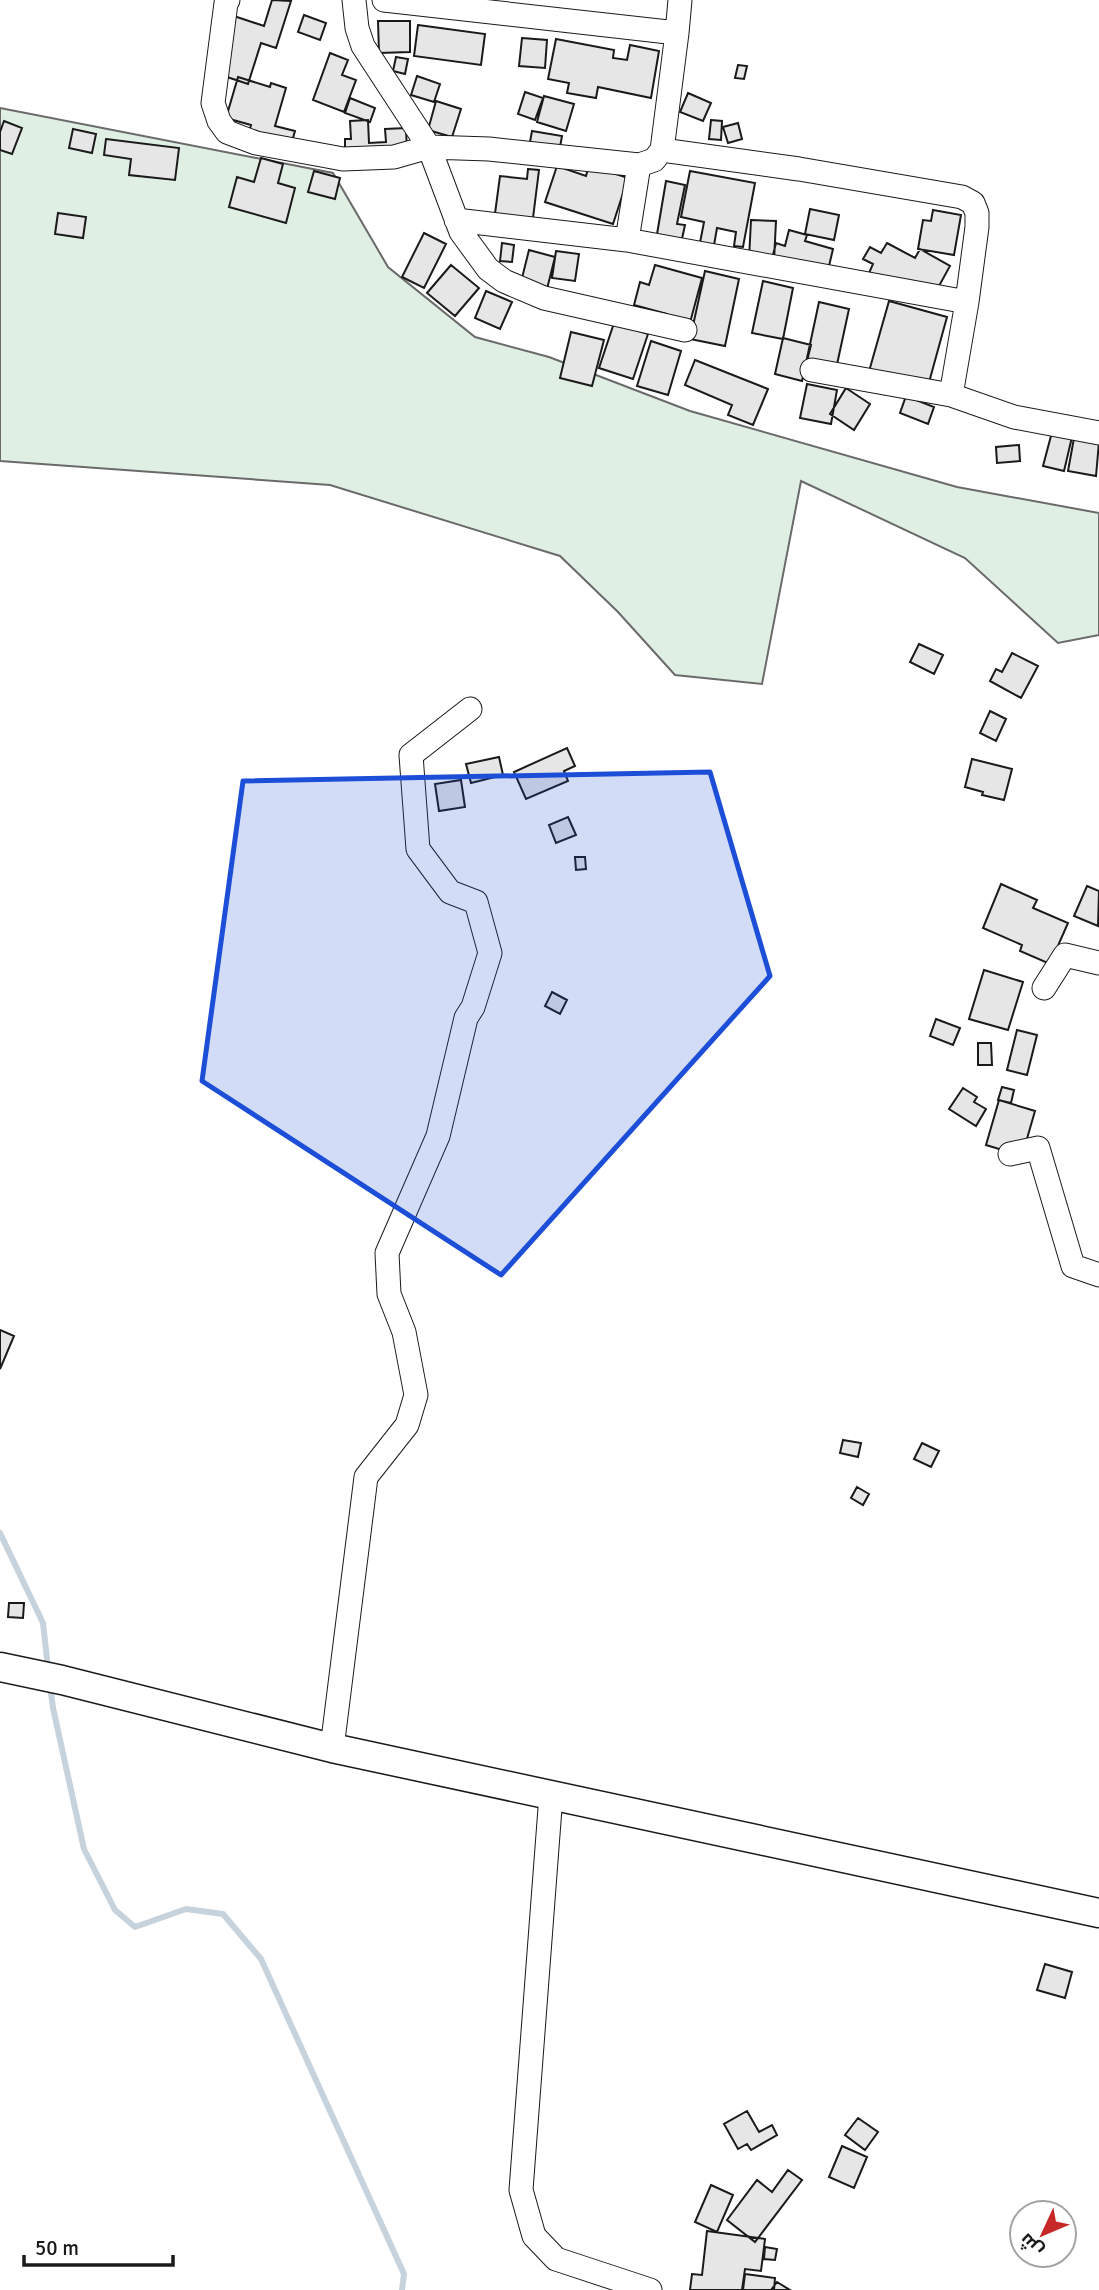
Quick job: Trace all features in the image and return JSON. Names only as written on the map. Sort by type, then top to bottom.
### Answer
[{"type":"main road","points":[[6,1668],[332,1748],[1099,1913]]},
{"type":"street","points":[[228,0],[213,103],[219,121],[227,132],[256,143],[343,159],[394,157],[429,147],[489,149],[639,165],[654,160],[663,150],[680,0]]},
{"type":"street","points":[[354,0],[356,28],[363,46],[429,147],[461,232],[488,269],[505,281],[544,298],[685,330]]},
{"type":"street","points":[[384,0],[677,33]]},
{"type":"street","points":[[663,150],[799,169],[962,197],[973,203],[977,213],[967,302],[951,395]]},
{"type":"street","points":[[627,240],[639,165]]},
{"type":"street","points":[[456,220],[627,240],[967,302]]},
{"type":"street","points":[[811,370],[951,395],[1014,417],[1099,432]]},
{"type":"street","points":[[332,1748],[366,1477],[407,1425],[416,1395],[404,1332],[389,1294],[387,1253],[438,1136],[466,1018],[473,1007],[490,953],[477,902],[450,892],[418,849],[411,755],[470,709]]},
{"type":"street","points":[[1044,988],[1065,956],[1099,963]]},
{"type":"street","points":[[1010,1154],[1038,1148],[1073,1266],[1099,1275]]},
{"type":"street","points":[[551,1795],[521,2190],[534,2236],[556,2259],[650,2290]]},
{"type":"highlighted area","points":[[710,772],[770,976],[501,1275],[202,1081],[243,781]]},
{"type":"green space","points":[[0,108],[333,173],[388,267],[475,337],[549,357],[690,411],[957,487],[1099,513],[1099,635],[1058,643],[965,558],[801,481],[762,684],[675,675],[618,612],[560,556],[330,485],[0,461]]},
{"type":"building","points":[[272,0],[291,1],[276,48],[261,43],[248,84],[212,72],[231,15],[264,26]]},
{"type":"building","points":[[304,15],[326,23],[320,40],[298,32]]},
{"type":"building","points":[[378,21],[410,21],[410,52],[379,53]]},
{"type":"building","points":[[418,25],[485,34],[481,65],[414,56]]},
{"type":"building","points":[[522,38],[547,40],[545,68],[519,66]]},
{"type":"building","points":[[556,39],[614,50],[613,58],[627,60],[630,45],[659,51],[651,98],[598,87],[596,98],[567,93],[569,83],[548,79]]},
{"type":"building","points":[[330,53],[348,60],[342,75],[356,80],[344,112],[313,100]]},
{"type":"building","points":[[396,57],[408,59],[405,74],[393,71]]},
{"type":"building","points":[[738,65],[747,66],[744,79],[735,78]]},
{"type":"building","points":[[417,76],[440,84],[434,102],[411,95]]},
{"type":"building","points":[[238,77],[270,87],[271,83],[286,88],[275,126],[295,131],[287,159],[245,147],[251,125],[226,118]]},
{"type":"building","points":[[525,92],[543,98],[535,120],[518,114]]},
{"type":"building","points":[[688,93],[711,103],[703,121],[680,112]]},
{"type":"building","points":[[544,96],[574,104],[566,131],[537,122]]},
{"type":"building","points":[[350,98],[375,108],[370,122],[345,113]]},
{"type":"building","points":[[436,101],[461,109],[452,137],[428,130]]},
{"type":"building","points":[[368,120],[369,143],[386,142],[385,129],[406,128],[407,153],[345,156],[345,139],[351,139],[350,121]]},
{"type":"building","points":[[711,120],[722,121],[721,140],[709,139]]},
{"type":"building","points":[[4,121],[22,128],[12,154],[0,150],[0,132]]},
{"type":"building","points":[[738,123],[742,139],[728,143],[723,127]]},
{"type":"building","points":[[73,129],[96,134],[92,153],[69,148]]},
{"type":"building","points":[[532,131],[562,136],[558,158],[528,153]]},
{"type":"building","points":[[106,139],[179,148],[175,180],[129,175],[131,159],[104,155]]},
{"type":"building","points":[[261,158],[283,164],[278,183],[295,188],[286,223],[229,207],[237,177],[254,182]]},
{"type":"building","points":[[589,165],[628,178],[613,224],[545,202],[557,166],[586,176]]},
{"type":"building","points":[[528,169],[539,170],[532,226],[494,221],[500,176],[527,179]]},
{"type":"building","points":[[314,171],[340,178],[335,199],[308,192]]},
{"type":"building","points":[[690,171],[755,183],[743,247],[734,246],[736,232],[717,228],[713,251],[699,248],[704,222],[681,217]]},
{"type":"building","points":[[666,181],[685,185],[677,224],[685,225],[678,257],[654,252]]},
{"type":"building","points":[[810,209],[839,215],[834,240],[805,234]]},
{"type":"building","points":[[933,210],[961,215],[954,255],[918,249],[923,220],[931,221]]},
{"type":"building","points":[[58,213],[86,217],[83,238],[55,234]]},
{"type":"building","points":[[751,220],[776,221],[774,261],[749,259]]},
{"type":"building","points":[[789,230],[807,235],[805,241],[833,249],[825,283],[772,259],[776,243],[785,246]]},
{"type":"building","points":[[424,233],[446,244],[424,288],[402,277]]},
{"type":"building","points":[[502,243],[514,245],[512,262],[500,261]]},
{"type":"building","points":[[887,243],[915,258],[920,249],[950,266],[928,306],[869,273],[873,264],[863,259],[870,247],[881,253]]},
{"type":"building","points":[[529,250],[555,257],[546,293],[520,286]]},
{"type":"building","points":[[556,251],[579,254],[575,281],[552,278]]},
{"type":"building","points":[[451,265],[479,288],[455,316],[427,293]]},
{"type":"building","points":[[655,265],[702,278],[687,334],[664,328],[667,314],[634,305],[640,282],[649,285]]},
{"type":"building","points":[[705,271],[739,279],[725,346],[690,339]]},
{"type":"building","points":[[763,281],[793,288],[783,339],[752,333]]},
{"type":"building","points":[[486,291],[512,302],[500,329],[475,318]]},
{"type":"building","points":[[889,301],[947,317],[928,386],[866,382]]},
{"type":"building","points":[[819,302],[849,309],[833,383],[803,377]]},
{"type":"building","points":[[614,323],[648,334],[633,379],[599,368]]},
{"type":"building","points":[[571,332],[604,340],[592,386],[560,378]]},
{"type":"building","points":[[783,338],[811,345],[802,381],[775,374]]},
{"type":"building","points":[[651,341],[681,351],[668,395],[637,386]]},
{"type":"building","points":[[695,360],[768,389],[753,425],[728,415],[732,405],[685,385]]},
{"type":"building","points":[[807,384],[837,390],[831,424],[800,418]]},
{"type":"building","points":[[846,388],[870,404],[854,430],[830,414]]},
{"type":"building","points":[[906,396],[934,407],[928,424],[900,413]]},
{"type":"building","points":[[1052,432],[1072,437],[1064,471],[1043,466]]},
{"type":"building","points":[[1074,438],[1099,442],[1096,476],[1068,471]]},
{"type":"building","points":[[1019,445],[1020,461],[997,463],[996,447]]},
{"type":"building","points":[[919,644],[943,655],[934,674],[910,662]]},
{"type":"building","points":[[1012,653],[1038,666],[1021,698],[990,681],[996,669],[1002,672]]},
{"type":"building","points":[[990,711],[1006,719],[996,741],[980,733]]},
{"type":"building","points":[[567,748],[575,766],[564,771],[568,781],[526,799],[514,772]]},
{"type":"building","points":[[499,757],[503,775],[471,783],[466,764]]},
{"type":"building","points":[[972,759],[1012,769],[1004,800],[982,795],[983,792],[965,787]]},
{"type":"building","points":[[461,780],[465,807],[439,811],[435,784]]},
{"type":"building","points":[[568,817],[576,835],[556,843],[549,825]]},
{"type":"building","points":[[575,857],[585,857],[586,869],[576,870]]},
{"type":"building","points":[[1001,884],[1037,900],[1033,908],[1068,923],[1050,964],[1020,951],[1022,945],[983,928]]},
{"type":"building","points":[[1087,886],[1099,891],[1098,926],[1074,916]]},
{"type":"building","points":[[984,970],[1023,982],[1008,1030],[969,1019]]},
{"type":"building","points":[[552,992],[567,1000],[560,1014],[545,1006]]},
{"type":"building","points":[[936,1019],[960,1028],[953,1045],[930,1036]]},
{"type":"building","points":[[1017,1030],[1037,1035],[1027,1075],[1007,1070]]},
{"type":"building","points":[[978,1043],[991,1043],[992,1065],[978,1065]]},
{"type":"building","points":[[1002,1087],[1014,1090],[1011,1103],[998,1100]]},
{"type":"building","points":[[963,1088],[977,1097],[974,1102],[986,1109],[976,1126],[949,1109]]},
{"type":"building","points":[[999,1100],[1035,1111],[1022,1156],[986,1145]]},
{"type":"building","points":[[0,1330],[14,1336],[0,1369]]},
{"type":"building","points":[[843,1440],[861,1443],[858,1457],[840,1453]]},
{"type":"building","points":[[922,1443],[939,1451],[931,1467],[914,1459]]},
{"type":"building","points":[[857,1487],[869,1494],[863,1505],[851,1498]]},
{"type":"building","points":[[9,1603],[24,1603],[23,1618],[8,1617]]},
{"type":"building","points":[[1045,1964],[1072,1972],[1065,1998],[1037,1990]]},
{"type":"building","points":[[747,2111],[759,2132],[772,2125],[777,2135],[751,2150],[747,2144],[738,2149],[724,2124]]},
{"type":"building","points":[[858,2118],[878,2132],[865,2150],[845,2135]]},
{"type":"building","points":[[842,2146],[867,2157],[854,2188],[829,2177]]},
{"type":"building","points":[[788,2170],[802,2180],[755,2242],[727,2220],[757,2180],[772,2192]]},
{"type":"building","points":[[711,2185],[733,2195],[717,2232],[695,2222]]},
{"type":"building","points":[[707,2231],[765,2239],[761,2271],[745,2269],[742,2290],[690,2290],[692,2274],[702,2275]]},
{"type":"building","points":[[765,2247],[777,2249],[775,2260],[764,2259]]},
{"type":"building","points":[[745,2274],[775,2278],[774,2290],[743,2290]]},
{"type":"building","points":[[777,2282],[790,2290],[771,2290]]},
{"type":"waterway","points":[[0,1533],[43,1623],[48,1668]]},
{"type":"waterway","points":[[50,1686],[84,1849],[115,1910],[135,1927],[186,1909],[223,1914],[261,1959],[404,2274],[402,2290]]}]
